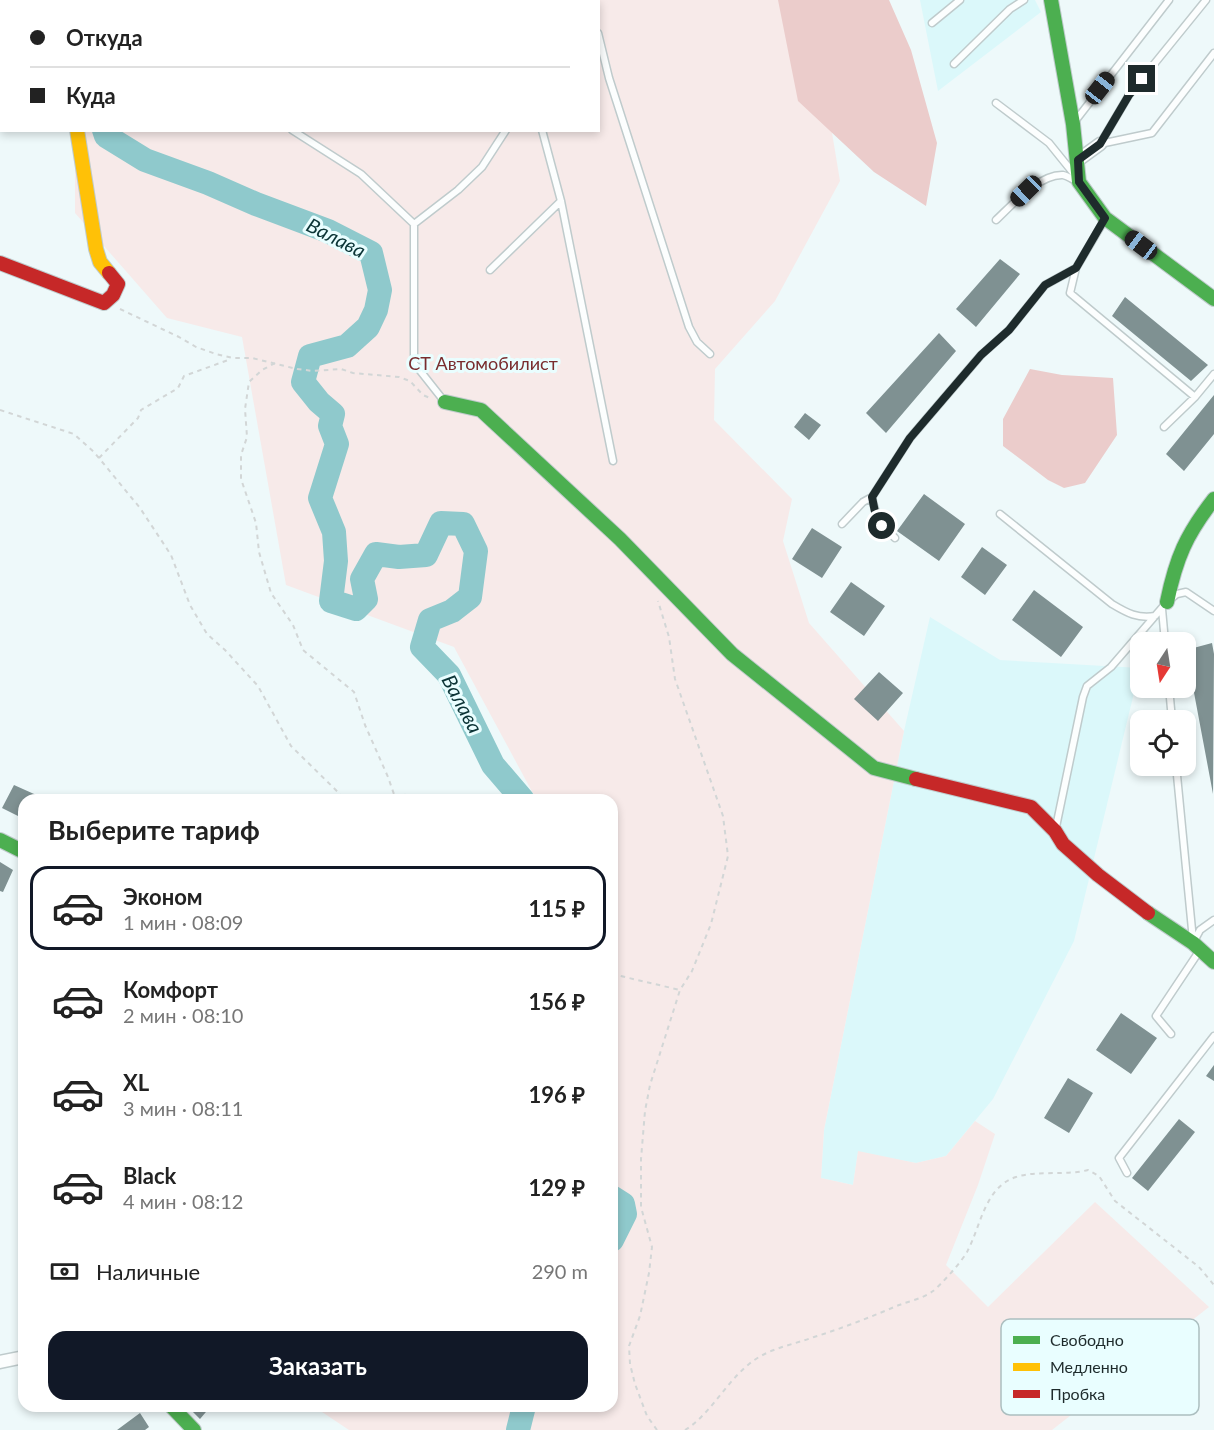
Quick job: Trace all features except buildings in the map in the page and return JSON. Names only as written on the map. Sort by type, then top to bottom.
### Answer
[{"type":"street","points":[[1051,0],[1073,124],[1079,182],[1105,218],[1214,299]]},
{"type":"street","points":[[0,263],[104,303],[113,295],[118,284],[100,262],[96,249],[77,132]]},
{"type":"street","points":[[1078,160],[1100,144]]},
{"type":"street","points":[[445,402],[481,410],[620,538],[732,654],[874,768],[1031,807],[1055,831],[1063,844],[1098,875],[1162,924],[1197,946],[1214,962]]},
{"type":"street","points":[[1164,605],[1181,546],[1192,527],[1214,499]]},
{"type":"street","points":[[0,840],[18,849]]},
{"type":"street","points":[[0,1362],[18,1358]]},
{"type":"street","points":[[177,1412],[194,1430]]},
{"type":"lane","points":[[932,23],[960,0]]},
{"type":"lane","points":[[954,64],[1010,9],[1024,0]]},
{"type":"lane","points":[[1073,124],[1169,0]]},
{"type":"lane","points":[[1100,144],[1129,95],[1206,0]]},
{"type":"lane","points":[[600,41],[612,88],[689,327],[697,342],[710,354]]},
{"type":"lane","points":[[1100,144],[1152,133],[1214,53]]},
{"type":"lane","points":[[996,103],[1049,143],[1079,182]]},
{"type":"lane","points":[[295,132],[361,174],[414,224],[414,363],[445,402]]},
{"type":"lane","points":[[414,224],[458,190],[482,167],[505,132]]},
{"type":"lane","points":[[543,132],[561,201],[613,461]]},
{"type":"lane","points":[[996,220],[1026,191],[1049,178],[1063,175],[1079,182]]},
{"type":"lane","points":[[490,270],[561,201]]},
{"type":"lane","points":[[1105,218],[1076,268],[1070,292],[1195,396]]},
{"type":"lane","points":[[842,525],[863,502],[872,497],[910,438],[981,355],[1009,330],[1045,285],[1076,268]]},
{"type":"lane","points":[[1164,427],[1214,374]]},
{"type":"lane","points":[[872,497],[875,512],[882,526],[895,538]]},
{"type":"lane","points":[[1000,514],[1112,604],[1142,618],[1156,616]]},
{"type":"lane","points":[[1055,831],[1087,686],[1111,667],[1164,605],[1177,594],[1186,592],[1214,611]]},
{"type":"lane","points":[[1164,605],[1165,632]]},
{"type":"lane","points":[[1177,776],[1197,946]]},
{"type":"lane","points":[[1171,1034],[1156,1016],[1197,946],[1200,930],[1214,920]]},
{"type":"lane","points":[[1127,1173],[1119,1158],[1214,1036]]},
{"type":"path","points":[[104,303],[196,347],[233,358],[252,358],[313,371],[341,369],[353,373],[399,377],[410,381],[423,395],[445,402]]},
{"type":"path","points":[[99,458],[138,418],[141,410],[178,388],[184,376],[233,358]]},
{"type":"path","points":[[275,363],[262,370],[249,382],[245,409],[247,437],[241,455],[241,478],[256,523],[259,552],[271,593],[292,625],[303,650],[354,692],[364,725],[394,794]]},
{"type":"path","points":[[0,410],[74,434],[99,458],[140,508],[171,555],[190,605],[207,634],[258,686],[291,746],[340,794]]},
{"type":"path","points":[[657,1430],[647,1416],[635,1384],[630,1364],[629,1346],[640,1316],[652,1247],[641,1207],[640,1159],[645,1111],[650,1085],[680,990],[692,970],[711,924],[728,856],[723,816],[675,679],[669,637],[658,600]]},
{"type":"path","points":[[618,975],[680,990]]},
{"type":"path","points":[[685,1430],[694,1425],[730,1382],[758,1358],[778,1348],[873,1316],[933,1291],[967,1253],[989,1200],[1000,1186],[1016,1177],[1045,1173],[1072,1174],[1088,1170],[1099,1176],[1115,1202],[1199,1267],[1214,1285]]},
{"type":"shaded area","points":[[778,0],[889,0],[911,50],[937,143],[926,206],[874,172],[798,101]]},
{"type":"shaded area","points":[[920,0],[1035,0],[1041,12],[938,91]]},
{"type":"shaded area","points":[[1030,369],[1062,375],[1113,378],[1117,435],[1085,483],[1064,488],[1048,480],[1003,446],[1003,419]]},
{"type":"shaded area","points":[[930,617],[1000,660],[1130,667],[1130,698],[1133,698],[1074,941],[993,1099],[946,1156],[916,1163],[858,1152],[853,1185],[821,1178],[824,1130],[904,731]]},
{"type":"green space","name":"СТ Автомобилист","points":[[600,0],[810,0],[840,181],[775,301],[715,369],[714,420],[792,499],[783,541],[809,623],[904,731],[824,1130],[821,1178],[853,1185],[858,1151],[916,1163],[946,1156],[975,1121],[995,1134],[978,1185],[946,1265],[988,1307],[1095,1202],[1209,1307],[1194,1319],[1001,1319],[1001,1415],[1071,1415],[1052,1430],[349,1430],[322,1412],[618,1412],[618,794],[533,794],[454,647],[286,585],[242,337],[167,318],[75,213],[75,132],[600,132]]},
{"type":"waterway","name":"Валава","points":[[105,132],[106,136],[145,160],[328,231],[371,253],[380,290],[376,310],[368,327],[347,346],[310,356],[303,382],[319,402],[333,414],[330,426],[337,444],[320,498],[334,532],[336,561],[331,601],[356,609],[366,599],[362,579],[376,554],[399,557],[426,555],[441,523],[463,524],[476,551],[470,597],[452,611],[430,620],[422,647],[449,675],[493,765],[518,794]]},
{"type":"waterway","name":"Валава","points":[[618,1201],[623,1204],[625,1214],[618,1228]]},
{"type":"waterway","name":"Валава","points":[[518,1430],[522,1412]]},
{"type":"traffic: fast","points":[[1051,0],[1073,124],[1079,182],[1105,218],[1214,299]]},
{"type":"traffic: fast","points":[[445,402],[481,410],[620,539],[732,654],[874,768],[916,779]]},
{"type":"traffic: fast","points":[[1167,602],[1183,547],[1214,499]]},
{"type":"traffic: fast","points":[[0,840],[18,849]]},
{"type":"traffic: fast","points":[[1148,913],[1193,943],[1214,962]]},
{"type":"traffic: fast","points":[[177,1412],[194,1430]]},
{"type":"traffic: slow","points":[[77,132],[96,249],[100,262],[109,273]]},
{"type":"traffic: jam","points":[[0,263],[104,303],[113,295],[118,284],[109,273]]},
{"type":"traffic: jam","points":[[916,779],[1031,807],[1055,831],[1063,844],[1098,875],[1148,913]]},
{"type":"route","points":[[882,526],[875,512],[872,497],[910,438],[981,355],[1009,330],[1045,285],[1076,268],[1105,218],[1079,182],[1078,160],[1100,144],[1129,95],[1142,79]]}]
